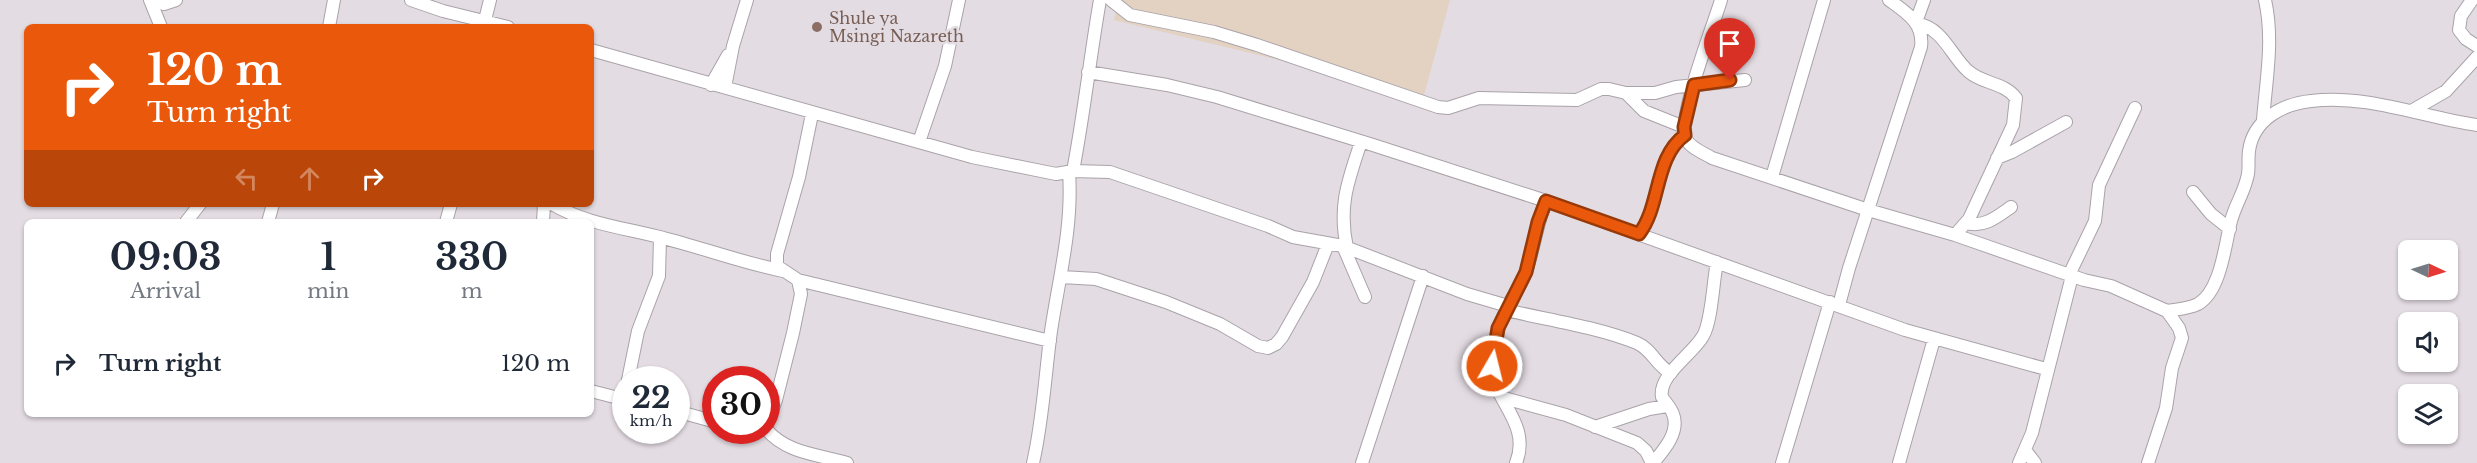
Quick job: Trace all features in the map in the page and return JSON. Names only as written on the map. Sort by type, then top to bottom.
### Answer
[{"type":"street","points":[[151,0],[164,4],[176,0]]},
{"type":"street","points":[[151,0],[160,24]]},
{"type":"street","points":[[330,24],[334,0]]},
{"type":"street","points":[[411,0],[482,22],[490,0]]},
{"type":"street","points":[[725,87],[733,46],[747,0]]},
{"type":"street","points":[[920,142],[945,66],[959,0]]},
{"type":"street","points":[[1033,463],[1061,278],[1071,194],[1071,171],[1084,116],[1088,72],[1100,0]]},
{"type":"street","points":[[1111,0],[1130,15],[1214,32],[1438,107],[1448,108],[1479,98],[1562,102],[1586,98],[1602,89],[1626,93],[1655,93],[1676,87],[1745,80]]},
{"type":"street","points":[[1639,234],[1649,219],[1658,184],[1668,159],[1685,131],[1694,85],[1721,0]]},
{"type":"street","points":[[1772,177],[1824,0]]},
{"type":"street","points":[[1889,0],[1917,23],[1933,29],[1971,74],[2001,86],[2012,92],[2016,98],[2013,125],[1966,223],[1955,235]]},
{"type":"street","points":[[1782,463],[1921,47],[1922,37],[1917,23],[1924,0]]},
{"type":"street","points":[[2264,120],[2270,37],[2265,0]]},
{"type":"street","points":[[2472,0],[2461,16],[2459,30],[2466,39],[2477,46]]},
{"type":"street","points":[[711,85],[733,46]]},
{"type":"street","points":[[594,51],[643,63],[711,85],[794,106],[813,114],[1010,165],[1056,174],[1071,171],[1110,172],[1268,226],[1293,237],[1345,247],[1507,308],[1614,335],[1640,344],[1648,349],[1660,367],[1671,373]]},
{"type":"street","points":[[2413,110],[2446,91],[2477,57]]},
{"type":"street","points":[[1088,72],[1217,97],[1546,201],[1934,339],[2046,369]]},
{"type":"street","points":[[1626,93],[1644,111],[1685,131],[1691,146],[1712,158],[1868,210],[1955,235],[2071,275],[2111,286],[2167,311],[2179,328],[2182,338],[2172,369],[2166,408],[2148,463]]},
{"type":"street","points":[[2167,311],[2199,303],[2212,287],[2222,263],[2237,204],[2244,189],[2250,144],[2264,120],[2271,114],[2291,105],[2311,100],[2362,102],[2477,124]]},
{"type":"street","points":[[2019,463],[2039,407],[2046,369],[2071,275],[2096,221],[2099,185],[2135,108]]},
{"type":"street","points":[[813,114],[799,177],[777,254],[777,266],[798,280],[1050,341]]},
{"type":"street","points":[[1996,158],[2012,152],[2066,122]]},
{"type":"street","points":[[1361,142],[1343,201],[1343,231],[1345,247],[1365,297]]},
{"type":"street","points":[[2193,192],[2211,214],[2230,230]]},
{"type":"street","points":[[1516,463],[1521,442],[1517,427],[1492,376],[1495,339],[1507,308],[1526,272],[1538,222],[1546,201]]},
{"type":"street","points":[[188,219],[198,207]]},
{"type":"street","points":[[557,207],[582,219]]},
{"type":"street","points":[[1966,223],[1977,225],[1985,223],[2011,207]]},
{"type":"street","points":[[594,223],[660,237],[784,271]]},
{"type":"street","points":[[631,366],[638,331],[659,276],[660,237]]},
{"type":"street","points":[[1061,278],[1096,279],[1166,302],[1220,324],[1258,346],[1268,348],[1282,337],[1313,282],[1328,244]]},
{"type":"street","points":[[1504,398],[1566,415],[1638,443],[1646,451],[1652,463],[1666,448],[1672,434],[1673,413],[1661,393],[1665,380],[1703,336],[1708,322],[1717,262]]},
{"type":"street","points":[[1362,463],[1423,276]]},
{"type":"street","points":[[780,384],[801,294],[798,280]]},
{"type":"street","points":[[1899,463],[1934,339]]},
{"type":"street","points":[[594,392],[612,396]]},
{"type":"street","points":[[1595,427],[1667,405]]},
{"type":"street","points":[[780,442],[796,450],[847,463]]},
{"type":"street","points":[[2025,450],[2035,463]]},
{"type":"shaded area","points":[[1119,0],[1450,0],[1424,95],[1114,20]]},
{"type":"place","name":"Shule ya Msingi Nazareth","points":[[817,27]]},
{"type":"route","points":[[1492,366],[1498,328],[1526,272],[1538,222],[1546,201],[1639,234],[1649,219],[1658,184],[1674,146],[1685,135],[1684,127],[1694,85],[1730,80]]}]
